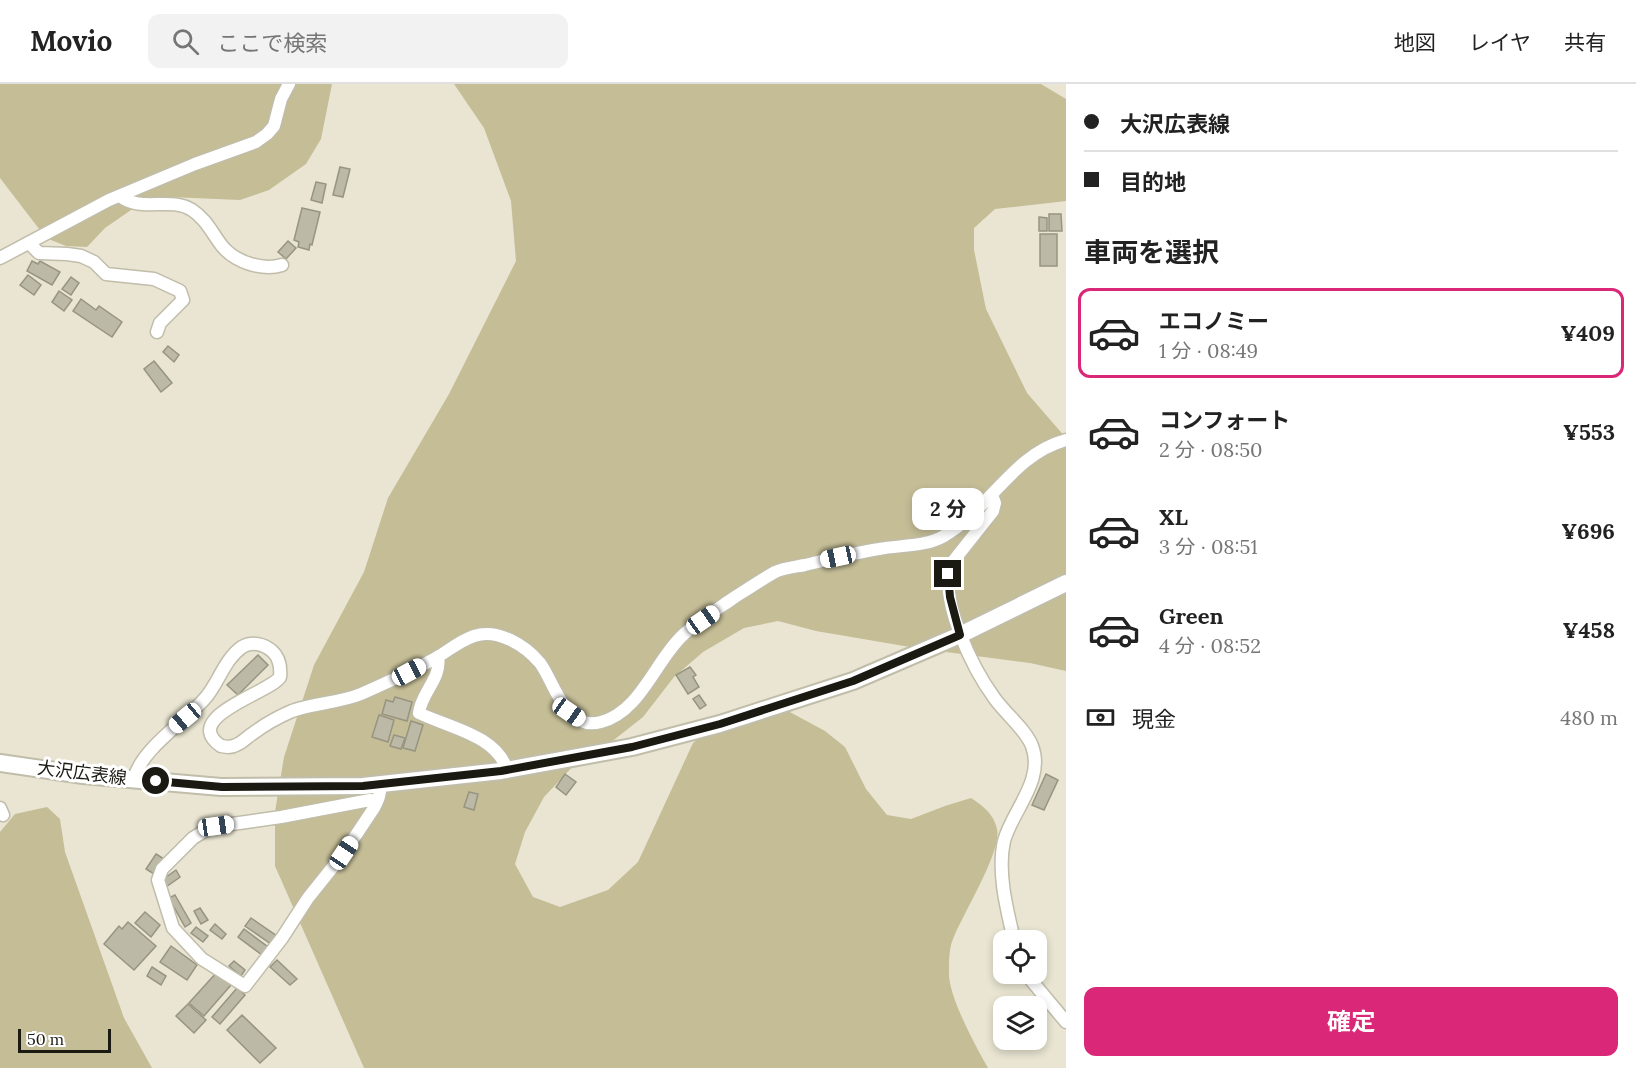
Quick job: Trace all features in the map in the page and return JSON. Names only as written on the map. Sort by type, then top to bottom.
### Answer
[{"type":"main road","name":"大沢広表線","points":[[0,763],[83,775],[222,787],[363,786],[378,793],[632,747],[720,724],[853,681],[960,635],[1066,583]]},
{"type":"street","points":[[0,258],[120,196],[195,164],[256,142],[274,126],[281,99],[289,84]]},
{"type":"street","points":[[120,196],[136,204],[182,205],[199,214],[224,249],[240,259],[266,268],[282,265]]},
{"type":"street","points":[[29,243],[39,253],[68,254],[88,258],[106,274],[154,279],[180,291],[183,300],[160,322],[157,332]]},
{"type":"street","points":[[134,779],[138,768],[149,754],[206,697],[232,657],[248,645],[262,645],[275,654],[280,665],[280,677],[272,686],[237,703],[219,715],[210,727],[211,736],[221,747],[228,748],[236,745],[264,725],[294,710],[338,702],[359,695],[409,672],[476,635],[490,634],[505,637],[531,654],[541,665],[556,694],[569,712],[580,720],[591,723],[601,722],[628,705],[639,694],[661,660],[683,635],[731,600],[778,571],[880,549],[928,543],[943,537],[959,526],[1036,453],[1054,443],[1066,440]]},
{"type":"street","points":[[992,495],[995,503],[993,511],[951,564],[948,574],[950,597],[960,635],[990,692],[1033,748],[1034,763],[1031,784],[1005,838],[1002,853],[1003,885],[1012,930]]},
{"type":"street","points":[[438,657],[437,672],[419,713],[464,730],[480,739],[502,759],[507,770]]},
{"type":"street","points":[[378,793],[344,853],[308,898],[301,912],[245,986],[202,960],[172,928],[161,893],[159,874],[180,849],[198,834],[211,827],[281,817],[370,800],[378,793]]},
{"type":"street","points":[[1034,984],[1066,1022]]},
{"type":"shaded area","points":[[0,84],[332,84],[321,139],[306,164],[269,190],[240,200],[170,197],[131,210],[105,228],[87,247],[66,246],[46,238],[0,178]]},
{"type":"shaded area","points":[[454,84],[1041,84],[1066,99],[1066,201],[995,209],[974,228],[974,250],[986,309],[1027,393],[1066,438],[1066,671],[1030,663],[916,648],[816,631],[778,621],[744,628],[703,652],[674,677],[643,717],[610,743],[576,763],[544,797],[525,832],[515,864],[533,897],[560,907],[608,890],[638,862],[693,743],[722,719],[786,710],[825,731],[845,747],[866,789],[887,815],[911,819],[971,798],[993,819],[997,829],[994,853],[953,939],[949,963],[950,981],[957,1006],[988,1068],[364,1068],[275,866],[275,812],[284,757],[314,665],[364,572],[388,498],[449,394],[516,261],[511,201],[484,128]]},
{"type":"shaded area","points":[[47,807],[60,819],[65,852],[124,1018],[152,1068],[0,1068],[0,832],[15,814]]},
{"type":"building","points":[[340,167],[350,169],[343,197],[333,195]]},
{"type":"building","points":[[316,182],[326,184],[322,203],[311,200]]},
{"type":"building","points":[[302,208],[320,212],[309,250],[298,247],[299,242],[294,240]]},
{"type":"building","points":[[1049,214],[1061,214],[1062,231],[1049,231]]},
{"type":"building","points":[[1039,217],[1047,218],[1047,231],[1039,231]]},
{"type":"building","points":[[1040,234],[1057,234],[1057,266],[1040,266]]},
{"type":"building","points":[[288,241],[296,248],[286,259],[278,252]]},
{"type":"building","points":[[32,261],[38,264],[40,261],[60,272],[52,285],[27,271]]},
{"type":"building","points":[[28,275],[41,285],[34,295],[20,285]]},
{"type":"building","points":[[71,277],[79,283],[71,295],[62,289]]},
{"type":"building","points":[[59,291],[72,300],[64,311],[52,302]]},
{"type":"building","points":[[81,299],[96,310],[99,306],[122,322],[112,337],[73,311]]},
{"type":"building","points":[[168,346],[179,355],[174,362],[163,352]]},
{"type":"building","points":[[154,361],[172,383],[161,392],[144,369]]},
{"type":"building","points":[[258,655],[268,665],[238,695],[227,685]]},
{"type":"building","points":[[690,667],[696,675],[693,677],[699,687],[688,694],[676,675]]},
{"type":"building","points":[[699,695],[706,705],[700,709],[693,699]]},
{"type":"building","points":[[395,697],[412,702],[407,721],[382,714],[386,700],[393,702]]},
{"type":"building","points":[[379,715],[394,720],[388,742],[372,737]]},
{"type":"building","points":[[411,721],[423,725],[415,751],[403,748]]},
{"type":"building","points":[[394,735],[405,738],[401,749],[390,746]]},
{"type":"building","points":[[565,774],[576,782],[566,795],[556,787]]},
{"type":"building","points":[[1046,774],[1058,780],[1044,810],[1032,805]]},
{"type":"building","points":[[469,792],[478,794],[474,810],[464,807]]},
{"type":"building","points":[[156,854],[164,859],[154,874],[146,869]]},
{"type":"building","points":[[176,870],[180,877],[166,887],[162,880]]},
{"type":"building","points":[[175,895],[191,923],[185,927],[169,898]]},
{"type":"building","points":[[200,908],[208,920],[201,924],[194,911]]},
{"type":"building","points":[[145,912],[160,925],[151,937],[135,923]]},
{"type":"building","points":[[251,918],[277,936],[271,944],[245,926]]},
{"type":"building","points":[[128,922],[156,946],[134,970],[104,944],[119,926],[122,929]]},
{"type":"building","points":[[215,924],[226,934],[222,939],[210,930]]},
{"type":"building","points":[[196,927],[208,936],[203,942],[191,933]]},
{"type":"building","points":[[244,929],[268,947],[262,955],[238,937]]},
{"type":"building","points":[[171,946],[197,965],[187,980],[160,962]]},
{"type":"building","points":[[277,960],[297,979],[290,985],[270,967]]},
{"type":"building","points":[[234,961],[245,970],[241,976],[229,966]]},
{"type":"building","points":[[152,967],[166,976],[161,985],[147,976]]},
{"type":"building","points":[[217,972],[231,985],[204,1016],[189,1003]]},
{"type":"building","points":[[237,988],[245,995],[220,1024],[212,1017]]},
{"type":"building","points":[[188,1004],[206,1020],[194,1033],[176,1016]]},
{"type":"building","points":[[242,1015],[276,1048],[260,1063],[227,1030]]},
{"type":"route","points":[[156,781],[222,787],[363,786],[501,771],[632,747],[720,724],[853,681],[960,635],[948,587],[948,574]]}]
